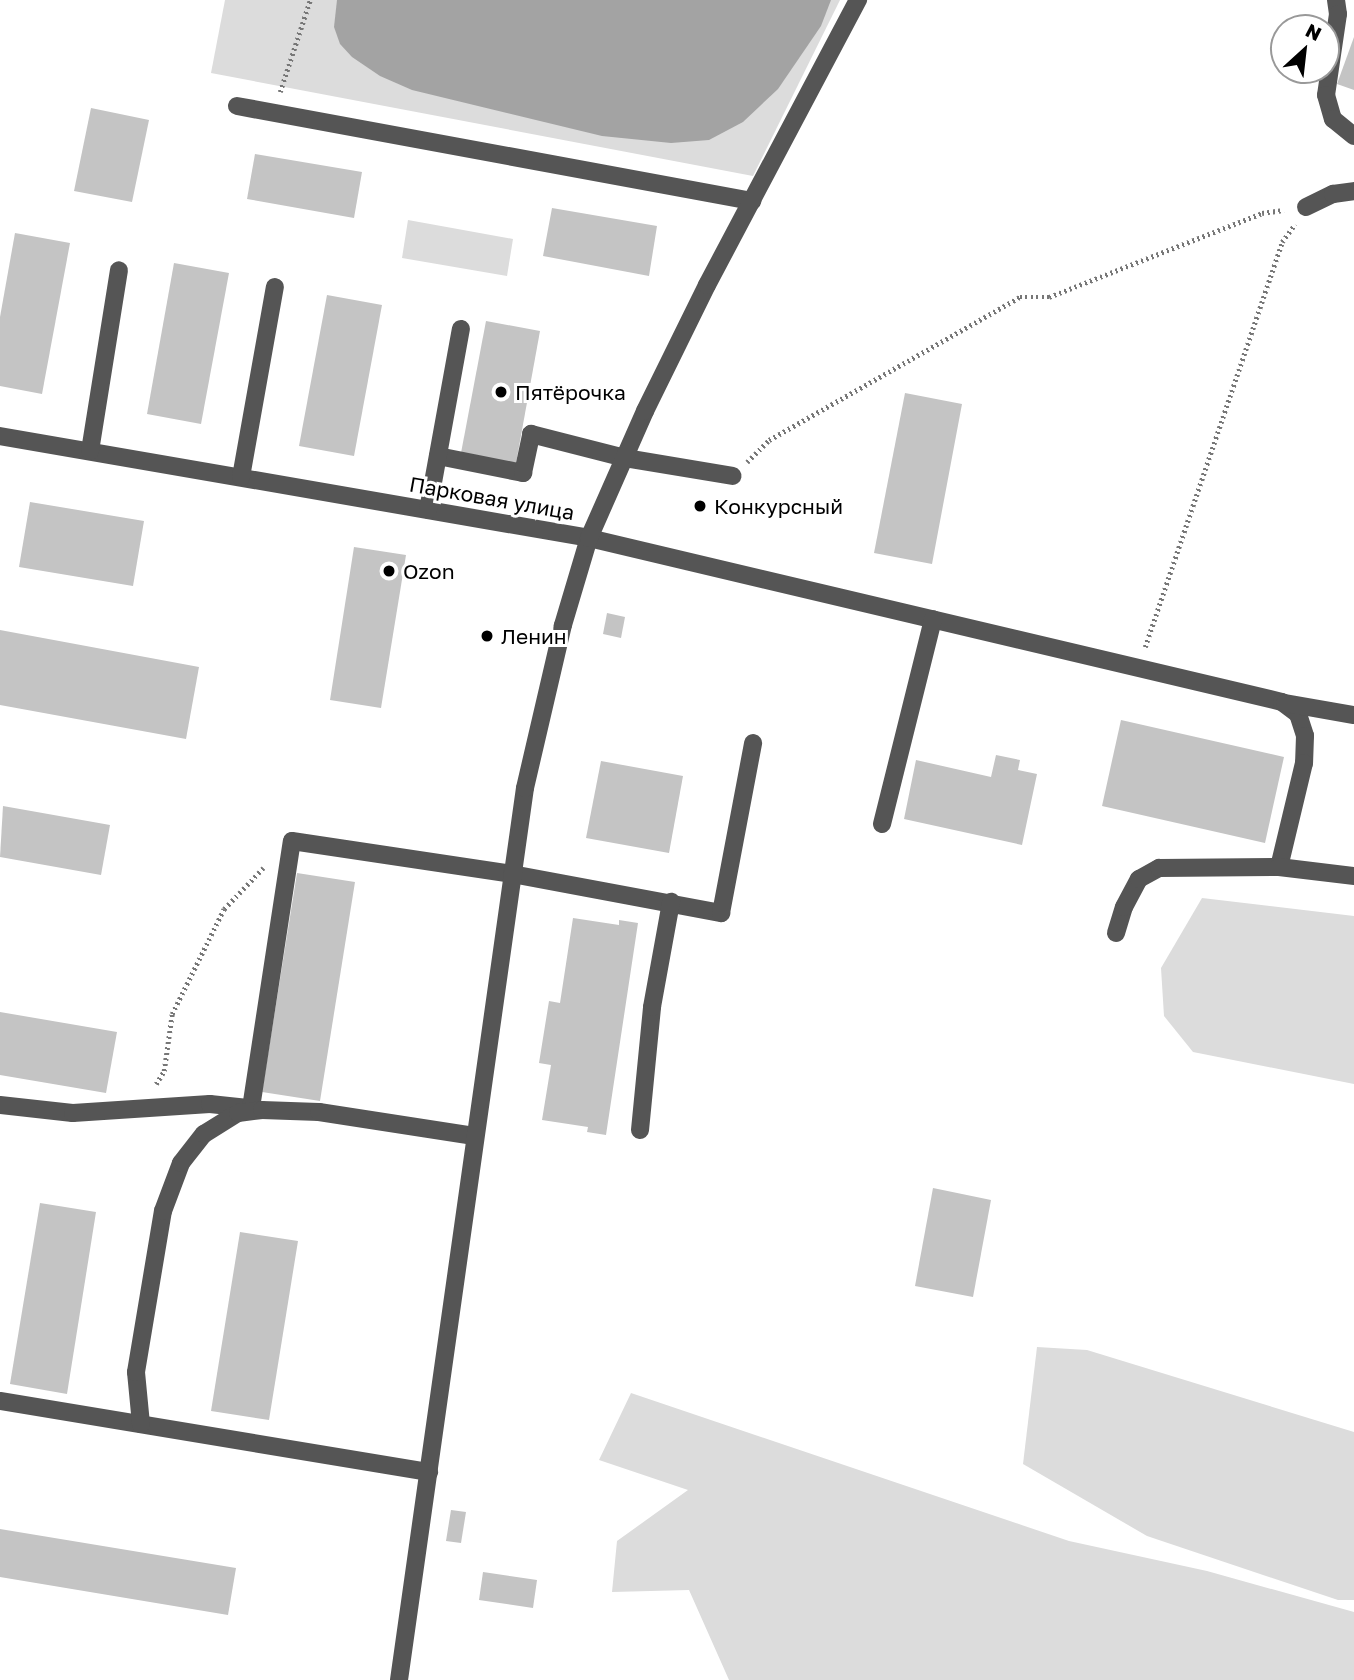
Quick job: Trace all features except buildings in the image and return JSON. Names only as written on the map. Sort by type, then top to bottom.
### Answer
[{"type":"street","name":"Парковая улица","points":[[0,436],[589,538],[707,285],[858,0]]},
{"type":"street","points":[[1336,0],[1338,14],[1326,95],[1333,119],[1354,136]]},
{"type":"street","points":[[237,106],[752,201]]},
{"type":"street","points":[[1306,207],[1333,194],[1354,191]]},
{"type":"street","points":[[90,451],[119,270]]},
{"type":"street","points":[[241,477],[275,287]]},
{"type":"street","points":[[428,510],[461,329]]},
{"type":"street","points":[[438,456],[523,473],[531,434],[625,458],[733,476]]},
{"type":"street","points":[[399,1680],[474,1136],[526,788],[563,625],[589,538],[1282,702],[1354,715]]},
{"type":"street","points":[[882,824],[933,619]]},
{"type":"street","points":[[1279,867],[1304,763],[1306,736],[1298,715],[1282,702]]},
{"type":"street","points":[[256,1109],[292,841],[512,874],[721,913],[753,743]]},
{"type":"street","points":[[1116,933],[1124,907],[1139,879],[1159,868],[1279,867],[1354,876]]},
{"type":"street","points":[[640,1130],[652,1007],[671,902]]},
{"type":"street","points":[[0,1105],[72,1113],[210,1104],[318,1112],[474,1136]]},
{"type":"street","points":[[141,1424],[136,1373],[163,1211],[181,1163],[204,1134],[238,1113],[256,1109]]},
{"type":"street","points":[[0,1401],[429,1472]]},
{"type":"path","points":[[274,113],[310,0]]},
{"type":"path","points":[[733,476],[769,440],[1020,297],[1049,297],[1262,213],[1306,207]]},
{"type":"path","points":[[1138,668],[1282,242],[1306,207]]},
{"type":"path","points":[[141,1108],[164,1071],[172,1014],[224,909],[236,894],[292,841]]},
{"type":"shaded area","points":[[225,0],[840,0],[753,176],[211,73]]},
{"type":"shaded area","points":[[337,0],[831,0],[821,26],[778,89],[743,122],[709,140],[671,143],[602,136],[412,90],[380,76],[352,57],[340,44],[334,27]]},
{"type":"shaded area","points":[[408,220],[513,239],[507,276],[402,258]]},
{"type":"shaded area","points":[[1202,898],[1354,916],[1354,1084],[1193,1052],[1164,1016],[1161,968]]},
{"type":"shaded area","points":[[1037,1347],[1087,1350],[1354,1432],[1354,1600],[1338,1600],[1147,1536],[1023,1464]]},
{"type":"shaded area","points":[[631,1393],[1069,1541],[1207,1571],[1354,1612],[1354,1680],[729,1680],[689,1590],[612,1592],[617,1541],[688,1490],[599,1460]]},
{"type":"place","name":"Пятёрочка","points":[[501,392]]},
{"type":"place","name":"Конкурсный","points":[[700,506]]},
{"type":"place","name":"Ozon","points":[[389,571]]},
{"type":"place","name":"Ленин","points":[[487,636]]}]
